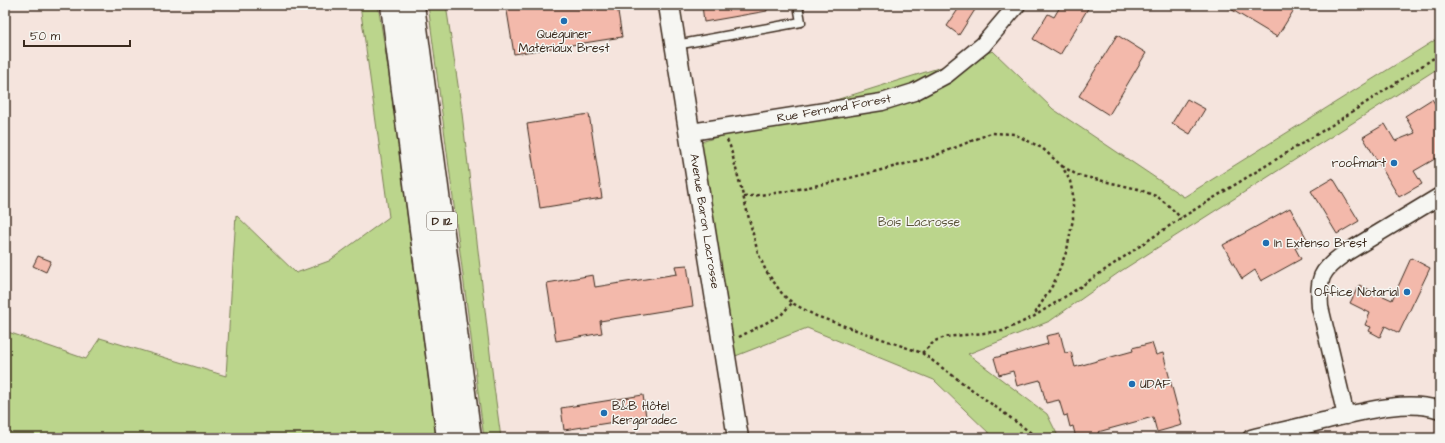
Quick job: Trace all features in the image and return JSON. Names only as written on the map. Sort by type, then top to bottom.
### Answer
[{"type":"highway","name":"D 112","points":[[392,5],[448,438]]},
{"type":"highway","name":"D 112","points":[[413,5],[470,438]]},
{"type":"street","name":"Avenue Baron Lacrosse","points":[[670,5],[738,438]]},
{"type":"street","name":"Rue Fernand Forest","points":[[691,132],[882,102],[914,92],[946,75],[983,45],[1017,5]]},
{"type":"street","points":[[1346,416],[1320,307],[1319,291],[1321,276],[1330,264],[1344,254],[1440,196]]},
{"type":"street","points":[[1251,438],[1346,416],[1403,406],[1431,407],[1440,410]]},
{"type":"lane","points":[[676,45],[801,22],[798,5]]},
{"type":"path","points":[[922,353],[935,341],[944,337],[1003,331],[1032,317],[1074,291],[1181,218],[1332,125],[1440,54]]},
{"type":"path","points":[[721,128],[730,146],[758,253],[766,271],[783,295],[792,303],[816,316],[922,353],[1038,438]]},
{"type":"path","points":[[744,197],[783,192],[834,182],[925,159],[992,133],[1014,134],[1042,148],[1062,166],[1077,175],[1138,189],[1158,197],[1181,218]]},
{"type":"path","points":[[1032,317],[1054,283],[1067,250],[1073,219],[1073,195],[1070,181],[1062,166]]},
{"type":"path","points":[[724,343],[761,327],[782,315],[792,303]]},
{"type":"green space","points":[[360,5],[378,5],[389,74],[436,438],[5,438],[5,331],[86,359],[100,338],[226,376],[236,215],[296,273],[329,261],[389,217]]},
{"type":"green space","points":[[428,5],[446,5],[461,105],[501,438],[484,438]]},
{"type":"green space","name":"Bois Lacrosse","points":[[1440,37],[1440,67],[1121,271],[1050,321],[968,354],[1047,414],[1059,438],[994,438],[934,380],[807,328],[733,357],[701,142],[993,51],[1053,109],[1184,197]]},
{"type":"building","name":"Quéguiner Matériaux Brest","points":[[506,5],[617,5],[622,37],[514,54]]},
{"type":"building","points":[[702,5],[766,5],[767,11],[704,22]]},
{"type":"building","points":[[961,5],[978,5],[959,35],[947,26]]},
{"type":"building","points":[[1061,5],[1090,5],[1060,55],[1033,39],[1048,14],[1054,17]]},
{"type":"building","points":[[1224,5],[1297,5],[1277,37]]},
{"type":"building","points":[[1117,35],[1146,53],[1109,115],[1079,96]]},
{"type":"building","points":[[1187,99],[1205,109],[1190,134],[1172,123]]},
{"type":"building","points":[[1432,99],[1440,112],[1440,156],[1414,171],[1422,184],[1399,197],[1363,137],[1385,124],[1395,141],[1415,133],[1405,116]]},
{"type":"building","points":[[589,114],[602,198],[540,208],[527,124]]},
{"type":"building","points":[[1333,178],[1359,221],[1337,234],[1311,191]]},
{"type":"building","name":"In Extenso Brest","points":[[1290,208],[1308,241],[1295,248],[1301,259],[1261,281],[1255,270],[1242,279],[1223,245]]},
{"type":"building","points":[[38,256],[51,261],[46,272],[33,266]]},
{"type":"building","name":"Office Notarial","points":[[1411,258],[1430,268],[1399,333],[1385,326],[1380,337],[1369,331],[1371,327],[1365,325],[1370,313],[1350,303],[1359,285],[1392,300]]},
{"type":"building","points":[[687,265],[693,306],[600,321],[602,333],[556,341],[547,283],[593,275],[595,287],[677,274],[675,266]]},
{"type":"building","name":"UDAF","points":[[1060,333],[1065,353],[1071,352],[1075,367],[1133,351],[1132,348],[1152,343],[1156,355],[1163,353],[1182,425],[1157,432],[1153,417],[1098,432],[1100,438],[1076,438],[1073,426],[1070,427],[1067,415],[1064,416],[1059,400],[1046,403],[1040,380],[1017,386],[1013,371],[999,375],[994,358],[1048,344],[1046,336]]},
{"type":"building","points":[[643,395],[646,417],[564,430],[561,408]]},
{"type":"place","name":"Quéguiner Matériaux Brest","points":[[564,21]]},
{"type":"place","name":"roofmart","points":[[1394,163]]},
{"type":"place","name":"In Extenso Brest","points":[[1266,243]]},
{"type":"place","name":"Office Notarial","points":[[1407,292]]},
{"type":"place","name":"UDAF","points":[[1132,384]]},
{"type":"place","name":"B&B Hôtel Kergaradec","points":[[604,413]]}]
